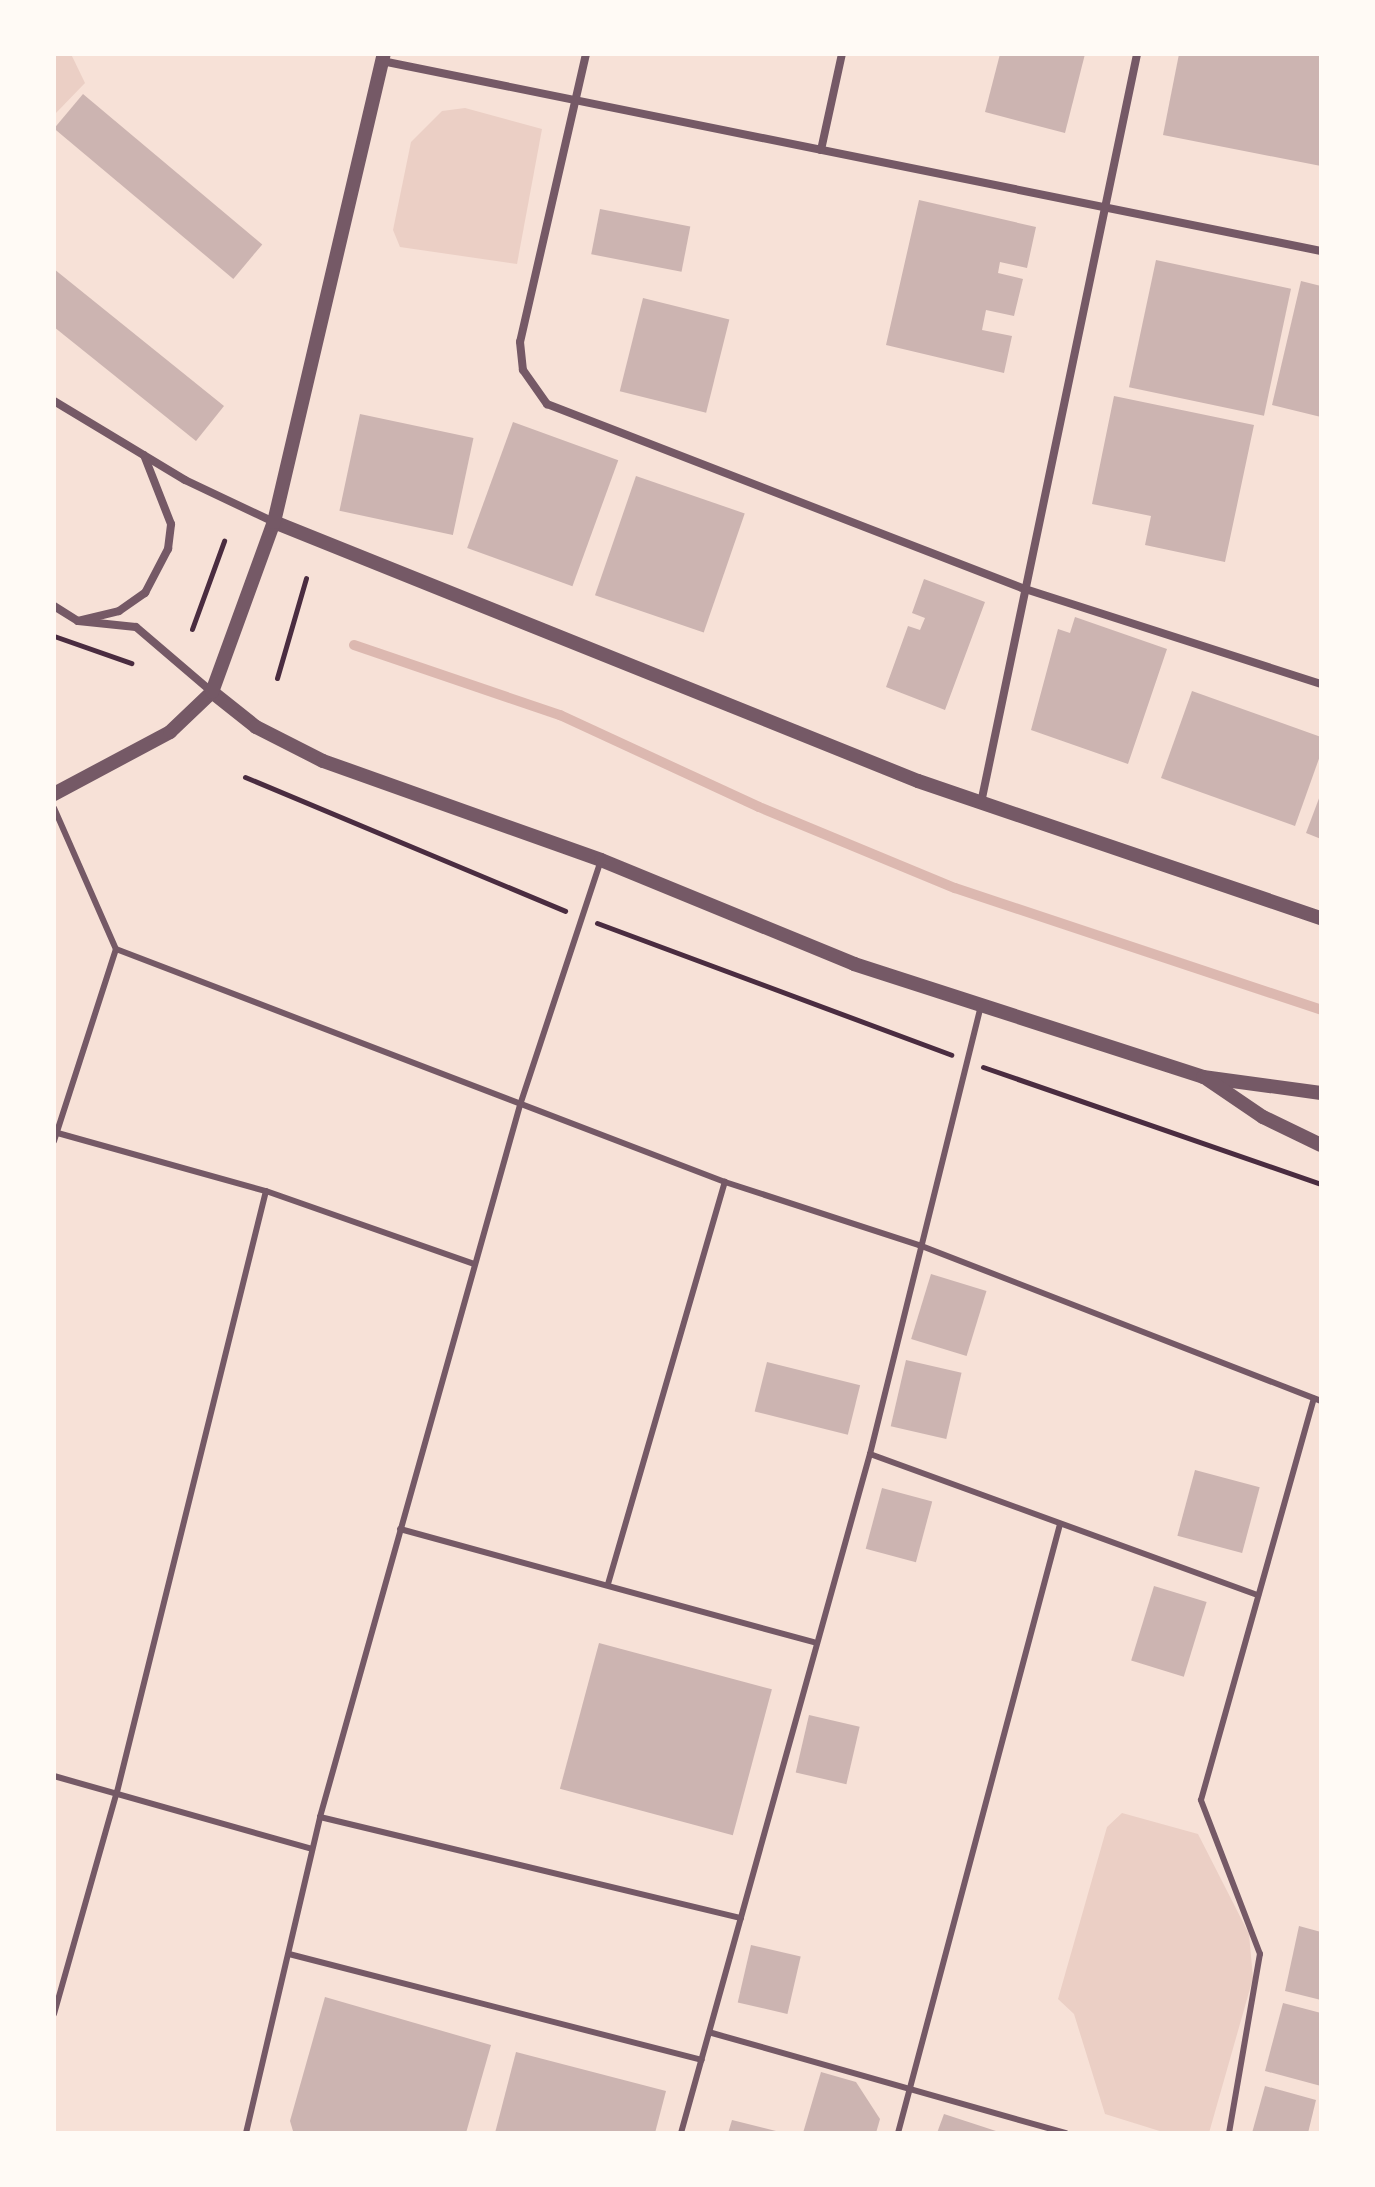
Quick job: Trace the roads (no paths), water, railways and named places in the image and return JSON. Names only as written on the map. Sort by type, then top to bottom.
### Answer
[{"type":"street","points":[[586,54],[520,342],[523,370],[538,396],[558,409],[1022,588],[1321,684]]},
{"type":"street","points":[[821,150],[842,54]]},
{"type":"street","points":[[981,803],[1022,588],[1107,208],[1137,54]]},
{"type":"street","points":[[54,794],[170,732],[212,692],[274,522],[383,57],[577,100],[1321,251]]},
{"type":"street","points":[[54,401],[185,480],[274,522],[981,803],[1321,918]]},
{"type":"street","points":[[78,621],[119,611],[145,593],[168,549],[171,524],[143,452]]},
{"type":"street","points":[[54,606],[78,621],[136,627],[256,727],[323,761],[601,860],[854,964],[982,1002],[1203,1077],[1321,1093]]},
{"type":"street","points":[[1203,1077],[1263,1117],[1321,1145]]},
{"type":"lane","points":[[54,808],[116,949],[54,1141]]},
{"type":"lane","points":[[246,2133],[320,1817],[400,1529],[520,1105],[601,860]]},
{"type":"lane","points":[[116,949],[725,1182],[919,1245],[1318,1400],[1258,1595],[1201,1800],[1260,1954],[1229,2133]]},
{"type":"lane","points":[[681,2133],[712,2033],[814,1642],[870,1454],[919,1245],[982,1002]]},
{"type":"lane","points":[[55,1133],[266,1191],[475,1264]]},
{"type":"lane","points":[[608,1584],[725,1182]]},
{"type":"lane","points":[[54,2014],[117,1792],[266,1191]]},
{"type":"lane","points":[[870,1454],[1258,1595]]},
{"type":"lane","points":[[898,2133],[1060,1524]]},
{"type":"lane","points":[[400,1529],[814,1642]]},
{"type":"lane","points":[[54,1776],[312,1849]]},
{"type":"lane","points":[[320,1817],[741,1918]]},
{"type":"lane","points":[[289,1954],[702,2060]]},
{"type":"lane","points":[[712,2033],[1066,2133]]},
{"type":"waterway","points":[[354,645],[560,715],[759,807],[955,888],[1321,1010]]}]
